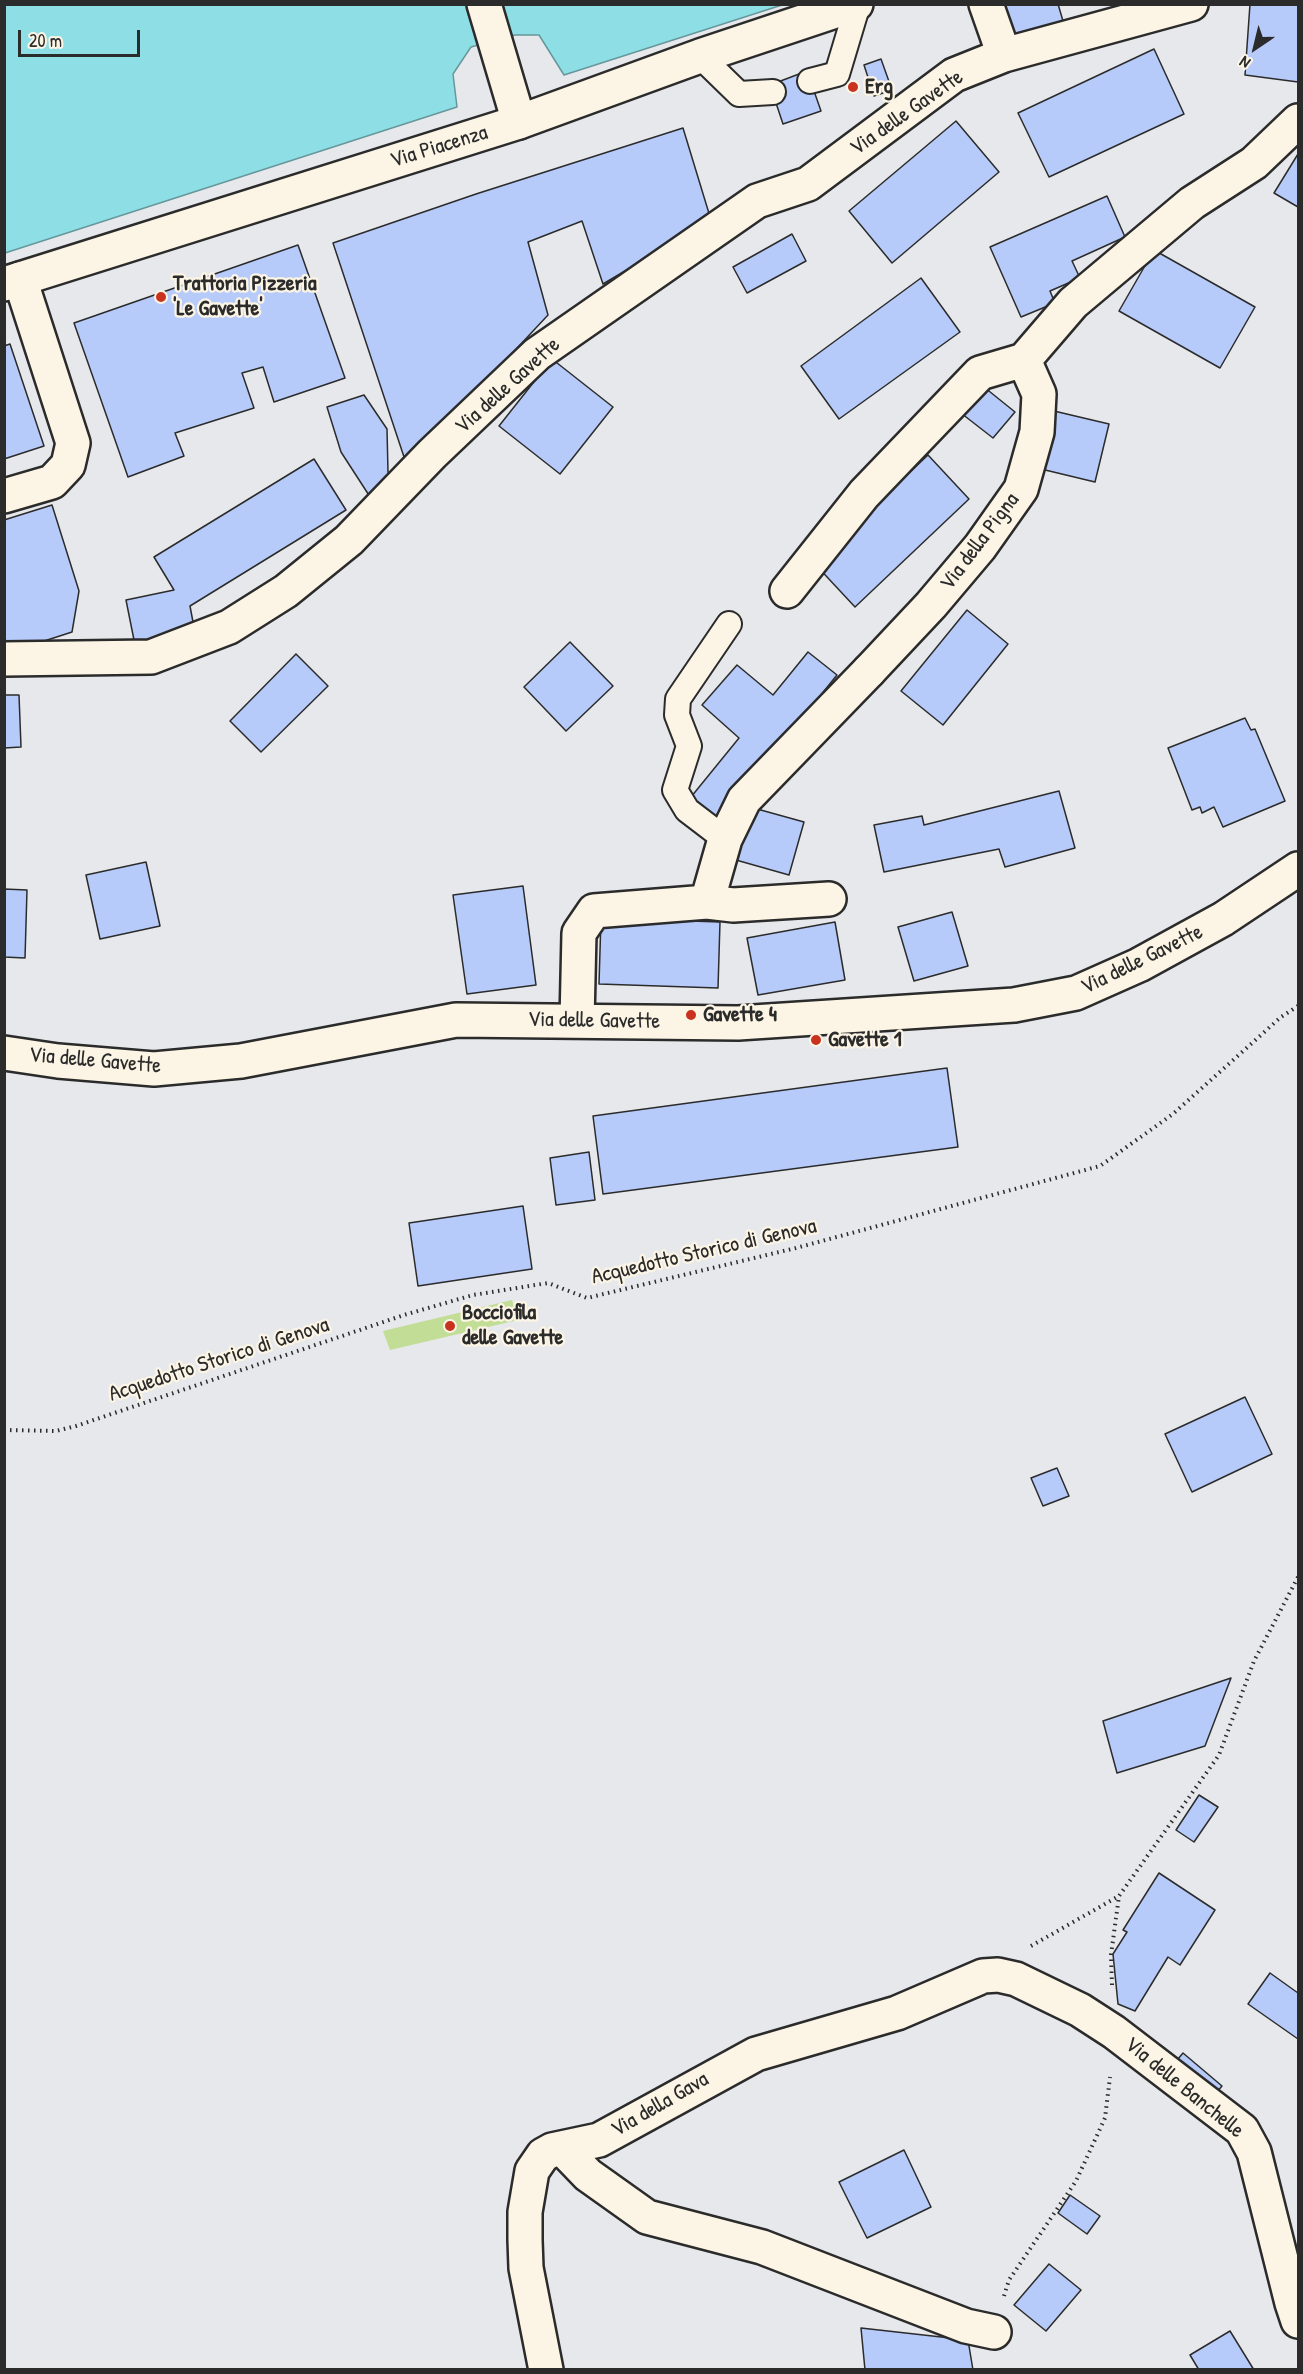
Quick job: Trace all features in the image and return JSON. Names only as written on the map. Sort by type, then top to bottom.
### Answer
[{"type":"street","points":[[484,4],[517,113]]},
{"type":"street","name":"Via Piacenza","points":[[4,496],[52,482],[68,465],[74,443],[12,281],[517,113],[857,4]]},
{"type":"street","points":[[986,4],[1004,55]]},
{"type":"street","name":"Via delle Gavette","points":[[4,659],[151,657],[229,627],[286,591],[349,540],[432,454],[537,354],[757,201],[808,184],[954,75],[1004,55],[1191,4]]},
{"type":"street","points":[[787,591],[864,494],[980,373],[1024,360],[1073,303],[1192,203],[1254,163],[1299,121]]},
{"type":"street","name":"Via della Pigna","points":[[708,902],[725,839],[744,800],[931,605],[980,547],[1021,489],[1037,432],[1039,394],[1024,360]]},
{"type":"street","name":"Via delle Gavette","points":[[4,1053],[58,1061],[154,1069],[241,1062],[456,1020],[738,1023],[1014,1005],[1076,993],[1139,966],[1222,919],[1299,869]]},
{"type":"street","points":[[577,1021],[579,933],[594,911],[708,902],[733,905],[829,899]]},
{"type":"street","name":"Via delle Banchelle","points":[[983,1976],[998,1975],[1034,1986],[1080,2010],[1114,2032],[1232,2120],[1250,2141],[1267,2199],[1292,2303],[1299,2321]]},
{"type":"street","name":"Via della Gava","points":[[546,2370],[526,2268],[525,2212],[532,2171],[536,2163],[552,2150],[599,2140],[756,2054],[897,2013],[983,1976]]},
{"type":"street","points":[[562,2148],[588,2175],[647,2217],[762,2247],[966,2326],[994,2332]]},
{"type":"lane","points":[[810,81],[837,74],[857,4]]},
{"type":"lane","points":[[700,56],[739,94],[773,92]]},
{"type":"lane","points":[[725,839],[687,810],[675,790],[689,746],[677,715],[678,699],[729,624]]},
{"type":"path","name":"Acquedotto Storico di Genova","points":[[4,1430],[56,1431],[76,1426],[404,1315],[473,1295],[548,1283],[588,1298],[796,1248],[1100,1166],[1173,1114],[1281,1017],[1299,1006]]},
{"type":"path","points":[[983,1976],[1119,1896],[1219,1755],[1254,1661],[1299,1577]]},
{"type":"path","points":[[1114,2032],[1111,1954],[1119,1896]]},
{"type":"path","points":[[994,2332],[1009,2280],[1076,2181],[1105,2118],[1110,2074]]},
{"type":"green space","name":"Bocciofila delle Gavette","points":[[512,1300],[518,1320],[390,1350],[383,1331]]},
{"type":"water","points":[[4,5],[782,5],[564,75],[539,35],[515,35],[471,47],[453,74],[457,107],[5,253]]},
{"type":"building","points":[[997,4],[1058,4],[1063,21],[1009,37]]},
{"type":"building","points":[[1250,4],[1298,4],[1298,82],[1245,75]]},
{"type":"building","points":[[1154,49],[1184,114],[1049,177],[1018,113]]},
{"type":"building","points":[[881,59],[892,90],[874,96],[864,65]]},
{"type":"building","points":[[807,71],[821,111],[783,124],[770,85]]},
{"type":"building","points":[[956,121],[999,172],[892,263],[849,211]]},
{"type":"building","points":[[683,128],[711,220],[603,284],[582,221],[528,242],[548,315],[407,466],[333,243],[476,194]]},
{"type":"building","points":[[1298,154],[1298,207],[1274,193]]},
{"type":"building","points":[[1107,196],[1125,237],[1072,261],[1080,278],[1050,291],[1055,303],[1021,317],[990,247]]},
{"type":"building","points":[[792,234],[806,261],[747,293],[733,267]]},
{"type":"building","points":[[298,245],[345,378],[274,402],[263,367],[242,373],[254,408],[175,433],[184,456],[128,477],[74,323]]},
{"type":"building","points":[[1154,250],[1255,307],[1220,368],[1119,311]]},
{"type":"building","points":[[921,278],[960,332],[839,419],[801,366]]},
{"type":"building","points":[[10,344],[44,446],[4,459],[4,346]]},
{"type":"building","points":[[552,359],[613,407],[560,474],[499,426]]},
{"type":"building","points":[[979,383],[1015,412],[993,438],[957,410]]},
{"type":"building","points":[[364,395],[387,429],[388,472],[394,481],[374,503],[341,452],[327,407]]},
{"type":"building","points":[[1054,411],[1109,424],[1095,482],[1041,469]]},
{"type":"building","points":[[928,455],[969,499],[855,607],[814,563]]},
{"type":"building","points":[[314,459],[346,510],[190,606],[196,638],[136,650],[126,600],[174,590],[154,557]]},
{"type":"building","points":[[52,505],[79,591],[72,632],[38,643],[4,642],[4,520]]},
{"type":"building","points":[[967,610],[1008,644],[943,725],[901,691]]},
{"type":"building","points":[[570,642],[613,686],[566,731],[524,687]]},
{"type":"building","points":[[808,652],[837,675],[720,820],[691,797],[739,738],[702,705],[737,665],[773,695]]},
{"type":"building","points":[[296,654],[328,686],[261,752],[230,721]]},
{"type":"building","points":[[4,695],[19,695],[21,747],[4,748]]},
{"type":"building","points":[[1245,718],[1251,730],[1255,729],[1285,801],[1223,827],[1214,807],[1202,813],[1200,807],[1192,810],[1168,748]]},
{"type":"building","points":[[1059,791],[1075,848],[1005,867],[999,849],[884,872],[874,825],[922,816],[924,825]]},
{"type":"building","points":[[750,807],[804,822],[789,875],[736,860]]},
{"type":"building","points":[[146,862],[160,926],[100,939],[86,875]]},
{"type":"building","points":[[523,886],[536,985],[467,994],[453,895]]},
{"type":"building","points":[[4,889],[27,890],[25,958],[4,957]]},
{"type":"building","points":[[952,912],[968,966],[914,981],[898,927]]},
{"type":"building","points":[[601,918],[720,922],[718,988],[599,984]]},
{"type":"building","points":[[835,922],[845,980],[758,995],[747,938]]},
{"type":"building","points":[[947,1068],[958,1147],[603,1194],[593,1116]]},
{"type":"building","points":[[589,1152],[595,1200],[556,1205],[550,1158]]},
{"type":"building","points":[[523,1206],[532,1269],[418,1286],[409,1223]]},
{"type":"building","points":[[1245,1397],[1272,1454],[1192,1492],[1165,1434]]},
{"type":"building","points":[[1057,1468],[1069,1496],[1043,1506],[1031,1478]]},
{"type":"building","points":[[1231,1678],[1205,1746],[1117,1773],[1103,1721]]},
{"type":"building","points":[[1199,1795],[1218,1807],[1194,1842],[1176,1830]]},
{"type":"building","points":[[1159,1873],[1215,1910],[1180,1965],[1168,1957],[1135,2011],[1118,2004],[1113,1954],[1127,1932],[1123,1930]]},
{"type":"building","points":[[1270,1973],[1298,1993],[1298,2039],[1248,2004]]},
{"type":"building","points":[[1183,2053],[1222,2086],[1211,2099],[1172,2066]]},
{"type":"building","points":[[904,2150],[931,2207],[867,2238],[839,2182]]},
{"type":"building","points":[[1070,2195],[1100,2216],[1087,2234],[1058,2213]]},
{"type":"building","points":[[1049,2264],[1081,2290],[1046,2331],[1014,2305]]},
{"type":"building","points":[[861,2328],[968,2340],[973,2370],[865,2370]]},
{"type":"building","points":[[1230,2331],[1254,2370],[1199,2370],[1190,2355]]},
{"type":"place","name":"Erg","points":[[853,87]]},
{"type":"place","name":"Trattoria Pizzeria 'Le Gavette'","points":[[161,297]]},
{"type":"place","name":"Gavette 4","points":[[691,1015]]},
{"type":"place","name":"Gavette 1","points":[[816,1040]]},
{"type":"place","name":"Bocciofila delle Gavette","points":[[450,1326]]}]
